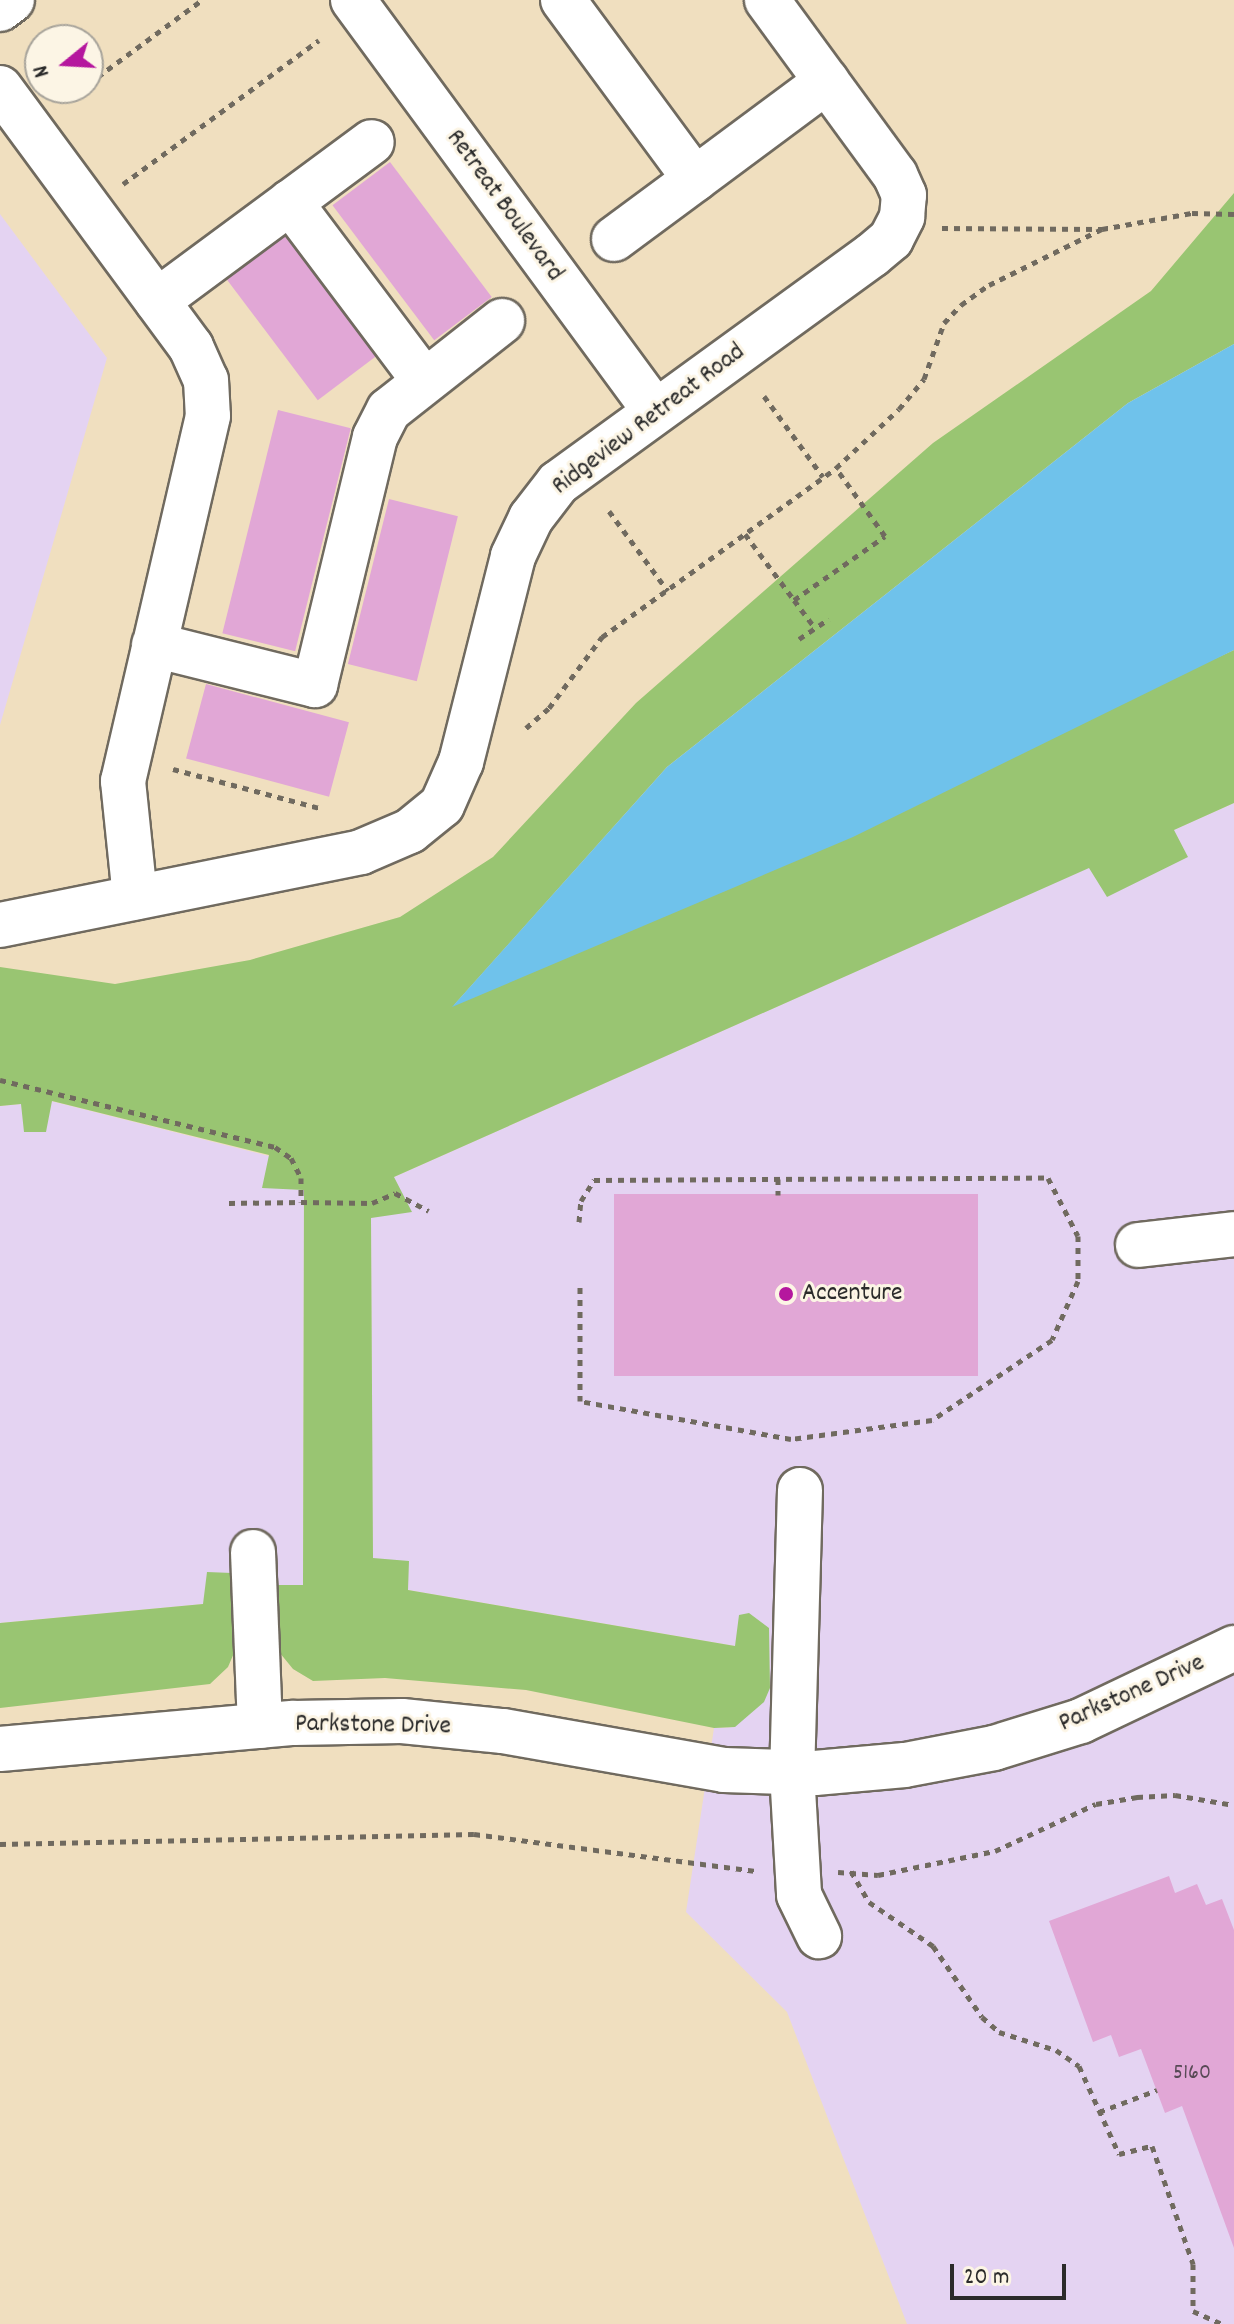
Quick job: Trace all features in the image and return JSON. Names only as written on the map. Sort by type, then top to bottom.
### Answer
[{"type":"street","points":[[0,9],[12,0]]},
{"type":"street","name":"Retreat Boulevard","points":[[353,0],[655,411]]},
{"type":"street","points":[[563,0],[695,179]]},
{"type":"street","name":"Ridgeview Retreat Road","points":[[0,925],[361,852],[410,831],[442,805],[461,762],[513,556],[531,518],[558,483],[891,239],[902,217],[904,195],[827,81],[767,0]]},
{"type":"street","points":[[614,239],[827,81]]},
{"type":"street","points":[[0,88],[157,301],[196,358],[206,380],[208,416],[123,781],[135,897]]},
{"type":"street","points":[[157,301],[372,142]]},
{"type":"street","points":[[290,202],[423,379]]},
{"type":"street","points":[[154,645],[315,685],[375,437],[389,410],[423,379],[502,321]]},
{"type":"street","points":[[1138,1245],[1234,1234]]},
{"type":"street","points":[[800,1490],[792,1772],[797,1870],[806,1915],[819,1936]]},
{"type":"street","points":[[253,1552],[260,1726]]},
{"type":"street","name":"Parkstone Drive","points":[[0,1749],[260,1726],[402,1721],[503,1731],[724,1770],[792,1772],[905,1765],[994,1748],[1081,1721],[1234,1648]]},
{"type":"path","points":[[104,72],[202,0]]},
{"type":"path","points":[[115,190],[319,40]]},
{"type":"path","points":[[929,227],[1102,229],[1192,213],[1234,214]]},
{"type":"path","points":[[526,728],[549,708],[602,637],[836,468],[914,393],[944,323],[961,305],[989,285],[1102,229]]},
{"type":"path","points":[[764,396],[823,477]]},
{"type":"path","points":[[794,600],[885,536],[836,468]]},
{"type":"path","points":[[609,511],[668,591]]},
{"type":"path","points":[[745,534],[815,628]]},
{"type":"path","points":[[799,639],[829,619]]},
{"type":"path","points":[[173,769],[320,808]]},
{"type":"path","points":[[0,1080],[275,1147],[291,1158],[301,1178],[301,1202]]},
{"type":"path","points":[[579,1222],[581,1201],[594,1180],[1048,1178],[1078,1236],[1078,1281],[1052,1340],[932,1420],[791,1439],[580,1401],[580,1285]]},
{"type":"path","points":[[778,1179],[778,1195]]},
{"type":"path","points":[[229,1203],[372,1203],[395,1193],[429,1211]]},
{"type":"path","points":[[0,1844],[474,1834],[691,1865],[901,1872],[995,1851],[1096,1804],[1175,1795],[1234,1805]]},
{"type":"path","points":[[851,1871],[869,1902],[933,1946],[982,2017],[999,2032],[1056,2050],[1079,2066],[1119,2154],[1152,2146],[1193,2264],[1193,2311],[1222,2324]]},
{"type":"path","points":[[1099,2112],[1157,2090]]},
{"type":"shaded area","points":[[0,214],[107,358],[0,725]]},
{"type":"shaded area","points":[[1234,803],[1234,2324],[907,2324],[787,2012],[686,1912],[714,1728],[735,1727],[735,1646],[408,1590],[372,1558],[371,1217],[394,1177]]},
{"type":"shaded area","points":[[51,1101],[269,1156],[304,1190],[303,1585],[204,1604],[0,1623],[0,1106]]},
{"type":"green space","points":[[1234,193],[1234,344],[1128,403],[667,767],[454,1005],[1234,650],[1234,803],[1174,830],[1188,857],[1107,897],[1089,868],[394,1177],[412,1212],[371,1218],[373,1558],[409,1561],[408,1590],[735,1646],[739,1615],[749,1613],[769,1628],[770,1688],[764,1702],[735,1727],[714,1728],[526,1690],[385,1678],[313,1681],[293,1669],[275,1647],[273,1585],[303,1585],[304,1190],[262,1188],[269,1155],[52,1101],[46,1132],[24,1132],[21,1104],[0,1106],[0,967],[115,984],[250,960],[400,917],[493,857],[636,703],[933,443],[1151,291]]},
{"type":"green space","points":[[207,1572],[232,1573],[234,1653],[228,1667],[210,1684],[0,1708],[0,1623],[203,1604]]},
{"type":"water","points":[[1234,344],[1234,650],[853,837],[452,1007],[667,767],[1128,403]]},
{"type":"building","points":[[390,162],[492,297],[434,340],[332,205]]},
{"type":"building","points":[[289,229],[382,352],[318,400],[225,277]]},
{"type":"building","points":[[278,410],[351,428],[295,651],[222,633]]},
{"type":"building","points":[[389,499],[458,516],[417,681],[348,664]]},
{"type":"building","points":[[206,684],[349,722],[329,797],[186,758]]},
{"type":"building","points":[[614,1194],[978,1194],[978,1376],[614,1376]]},
{"type":"building","points":[[1169,1876],[1175,1893],[1197,1884],[1206,1905],[1222,1899],[1234,1930],[1234,2248],[1182,2106],[1165,2113],[1141,2049],[1119,2057],[1111,2035],[1093,2042],[1049,1921]]},
{"type":"place","name":"Accenture","points":[[786,1294]]}]
